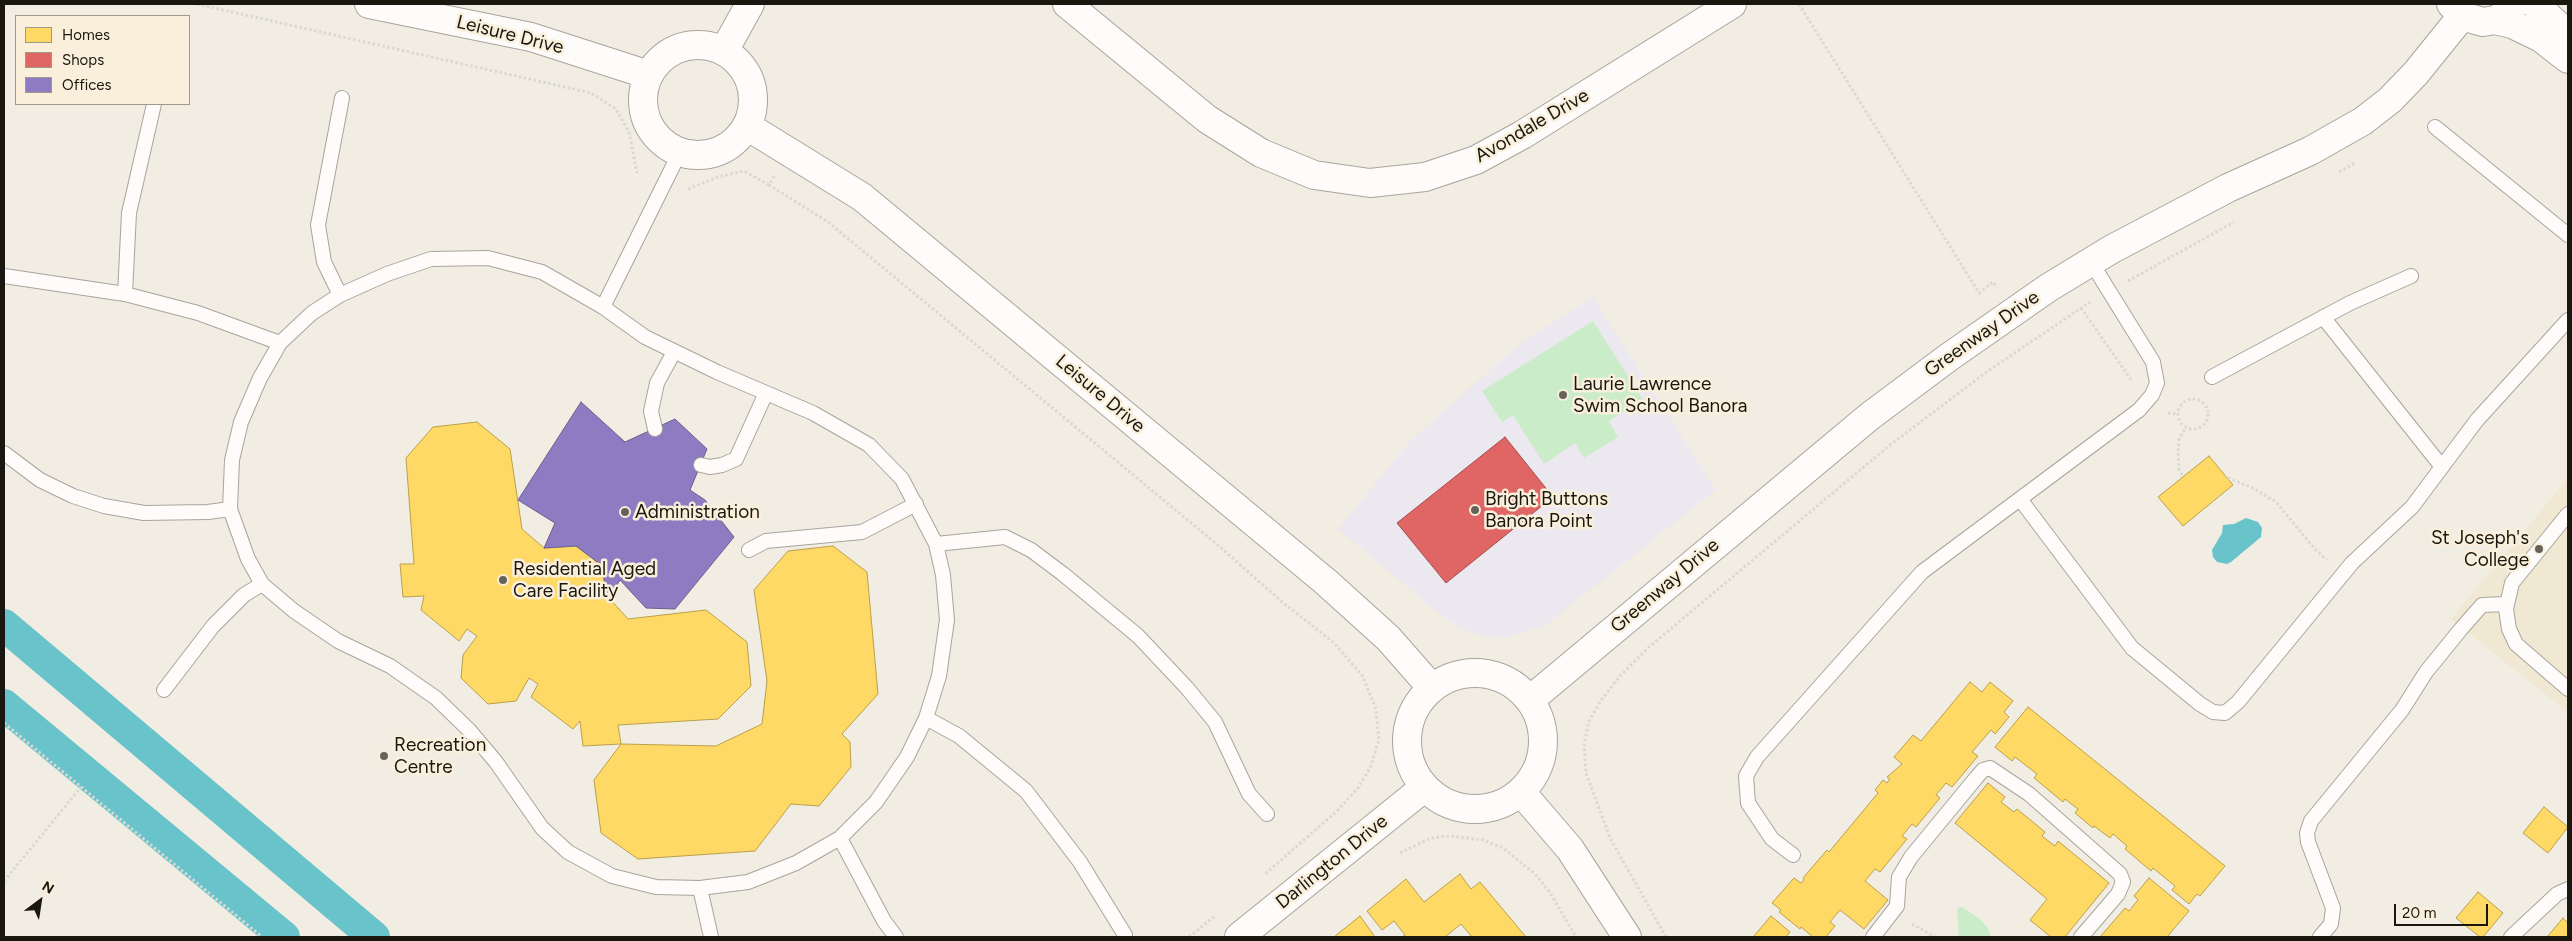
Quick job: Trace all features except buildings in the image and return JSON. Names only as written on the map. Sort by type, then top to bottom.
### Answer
[{"type":"street","name":"Leisure Drive","points":[[368,4],[531,37],[649,74]]},
{"type":"street","points":[[724,50],[750,4]]},
{"type":"street","name":"Avondale Drive","points":[[1067,4],[1208,119],[1261,154],[1314,175],[1370,183],[1425,177],[1476,160],[1522,135],[1732,4]]},
{"type":"street","points":[[2535,4],[2568,35]]},
{"type":"street","points":[[2457,10],[2483,22],[2505,12],[2512,24],[2541,38],[2568,59]]},
{"type":"street","name":"Greenway Drive","points":[[1530,700],[1886,403],[2013,312],[2091,262],[2165,219],[2310,151],[2363,121],[2390,100],[2416,73],[2457,10]]},
{"type":"street","points":[[701,45],[724,50],[736,60],[747,74],[753,91],[753,110],[747,126],[735,141],[718,152],[699,155],[680,152],[664,142],[651,128],[644,111],[643,92],[649,74],[662,58],[680,48],[701,45]]},
{"type":"street","name":"Leisure Drive","points":[[747,126],[862,197],[1326,582],[1388,638],[1432,688]]},
{"type":"street","points":[[1484,673],[1509,682],[1530,700],[1538,715],[1543,732],[1543,748],[1540,764],[1532,779],[1521,792],[1506,802],[1490,808],[1472,809],[1454,806],[1438,798],[1425,787],[1414,772],[1408,754],[1407,736],[1411,718],[1420,702],[1432,688],[1456,676],[1484,673]]},
{"type":"street","name":"Darlington Drive","points":[[1239,937],[1425,787]]},
{"type":"street","points":[[1521,792],[1570,849],[1627,937]]},
{"type":"lane","points":[[340,295],[324,262],[318,225],[342,98]]},
{"type":"lane","points":[[125,294],[129,213],[154,105]]},
{"type":"lane","points":[[2436,127],[2568,235]]},
{"type":"lane","points":[[603,307],[680,152]]},
{"type":"lane","points":[[488,258],[542,272],[603,307],[645,337],[674,352],[813,413],[869,444],[902,479],[936,544],[943,575],[947,620],[940,676],[926,718],[907,756],[876,802],[840,838],[796,862],[748,882],[700,888],[656,887],[612,876],[568,852],[542,828],[496,762],[469,730],[436,698],[390,666],[338,641],[294,611],[262,584],[248,559],[230,509],[232,460],[241,422],[260,378],[280,343],[312,313],[340,295],[387,274],[431,259],[488,258]]},
{"type":"lane","points":[[1793,855],[1772,839],[1750,807],[1746,783],[1752,765],[1909,584],[1929,566],[2139,410],[2148,400],[2157,383],[2153,362],[2091,262]]},
{"type":"lane","points":[[4,276],[125,294],[198,313],[280,343]]},
{"type":"lane","points":[[2212,377],[2372,292],[2411,276]]},
{"type":"lane","points":[[2323,317],[2442,467]]},
{"type":"lane","points":[[2020,498],[2132,648],[2190,696],[2218,713],[2228,712],[2344,572],[2412,507],[2490,405],[2568,320]]},
{"type":"lane","points":[[655,429],[651,411],[657,384],[674,352]]},
{"type":"lane","points":[[701,465],[722,465],[736,459],[766,393]]},
{"type":"lane","points":[[4,453],[40,480],[73,496],[104,506],[144,513],[208,512],[230,509]]},
{"type":"lane","points":[[749,550],[766,541],[862,532],[916,504]]},
{"type":"lane","points":[[2568,514],[2512,582],[2506,604],[2508,629],[2516,644],[2568,689]]},
{"type":"lane","points":[[936,544],[1005,537],[1031,550],[1063,574],[1138,636],[1187,688],[1215,722],[1249,794],[1267,814]]},
{"type":"lane","points":[[164,690],[213,626],[244,595],[262,584]]},
{"type":"lane","points":[[2320,937],[2332,924],[2333,908],[2308,842],[2308,830],[2311,821],[2402,710],[2426,672],[2460,629],[2482,605],[2506,604]]},
{"type":"lane","points":[[926,718],[960,736],[1026,791],[1080,862],[1125,935]]},
{"type":"lane","points":[[1873,937],[1897,906],[1899,878],[1911,857],[1983,770],[1990,768],[2020,787],[2120,874],[2123,882],[2120,891],[2081,937]]},
{"type":"lane","points":[[840,838],[884,921],[896,937]]},
{"type":"lane","points":[[700,888],[710,937]]},
{"type":"lane","points":[[2511,937],[2557,894],[2568,889]]},
{"type":"path","points":[[197,4],[591,93],[616,109],[629,132],[637,173]]},
{"type":"path","points":[[1799,4],[1979,293],[1993,282],[2013,312]]},
{"type":"path","points":[[769,185],[790,153]]},
{"type":"path","points":[[2330,176],[2362,158]]},
{"type":"path","points":[[678,191],[696,188],[718,177],[744,171],[828,222],[1333,642],[1362,675],[1376,709],[1379,740],[1370,766],[1358,788],[1337,811],[1263,876]]},
{"type":"path","points":[[1666,937],[1610,838],[1586,773],[1586,736],[1589,721],[1602,698],[1620,676],[1649,647],[1890,445],[1988,371],[2081,308],[2236,220]]},
{"type":"path","points":[[2081,308],[2139,391],[2163,412],[2177,414]]},
{"type":"path","points":[[2187,400],[2198,400],[2206,407],[2208,414],[2204,424],[2194,429],[2186,427],[2179,421],[2177,414],[2179,407],[2187,400]]},
{"type":"path","points":[[2182,475],[2179,469],[2179,439],[2186,427]]},
{"type":"path","points":[[2228,478],[2253,488],[2276,502],[2314,548],[2344,572]]},
{"type":"path","points":[[4,723],[262,937]]},
{"type":"path","points":[[4,881],[81,787]]},
{"type":"path","points":[[1400,853],[1431,838],[1449,836],[1483,840],[1503,848],[1535,874],[1549,891],[1576,937]]},
{"type":"path","points":[[1189,937],[1220,912]]},
{"type":"shaded area","points":[[1593,297],[1716,490],[1546,625],[1504,638],[1480,635],[1460,628],[1433,609],[1338,529],[1412,439],[1522,342]]},
{"type":"shaded area","name":"St Joseph's College","points":[[2568,478],[2568,712],[2451,619]]},
{"type":"green space","name":"Laurie Lawrence Swim School Banora","points":[[1593,321],[1643,400],[1609,421],[1618,437],[1584,458],[1575,443],[1544,464],[1513,415],[1502,422],[1482,391]]},
{"type":"green space","points":[[1959,907],[1979,918],[1988,928],[1991,937],[1959,937],[1957,911]]},
{"type":"water","points":[[2246,518],[2258,522],[2262,528],[2261,537],[2231,562],[2227,564],[2217,562],[2213,557],[2212,550],[2222,533],[2223,525],[2234,524]]},
{"type":"waterway","points":[[4,625],[374,937]]},
{"type":"waterway","points":[[4,705],[284,937]]},
{"type":"place","name":"Laurie Lawrence Swim School Banora","points":[[1563,395]]},
{"type":"place","name":"Bright Buttons Banora Point","points":[[1475,510]]},
{"type":"place","name":"Administration","points":[[625,512]]},
{"type":"place","name":"St Joseph's College","points":[[2539,549]]},
{"type":"place","name":"Residential Aged Care Facility","points":[[503,580]]},
{"type":"place","name":"Recreation Centre","points":[[384,756]]}]
